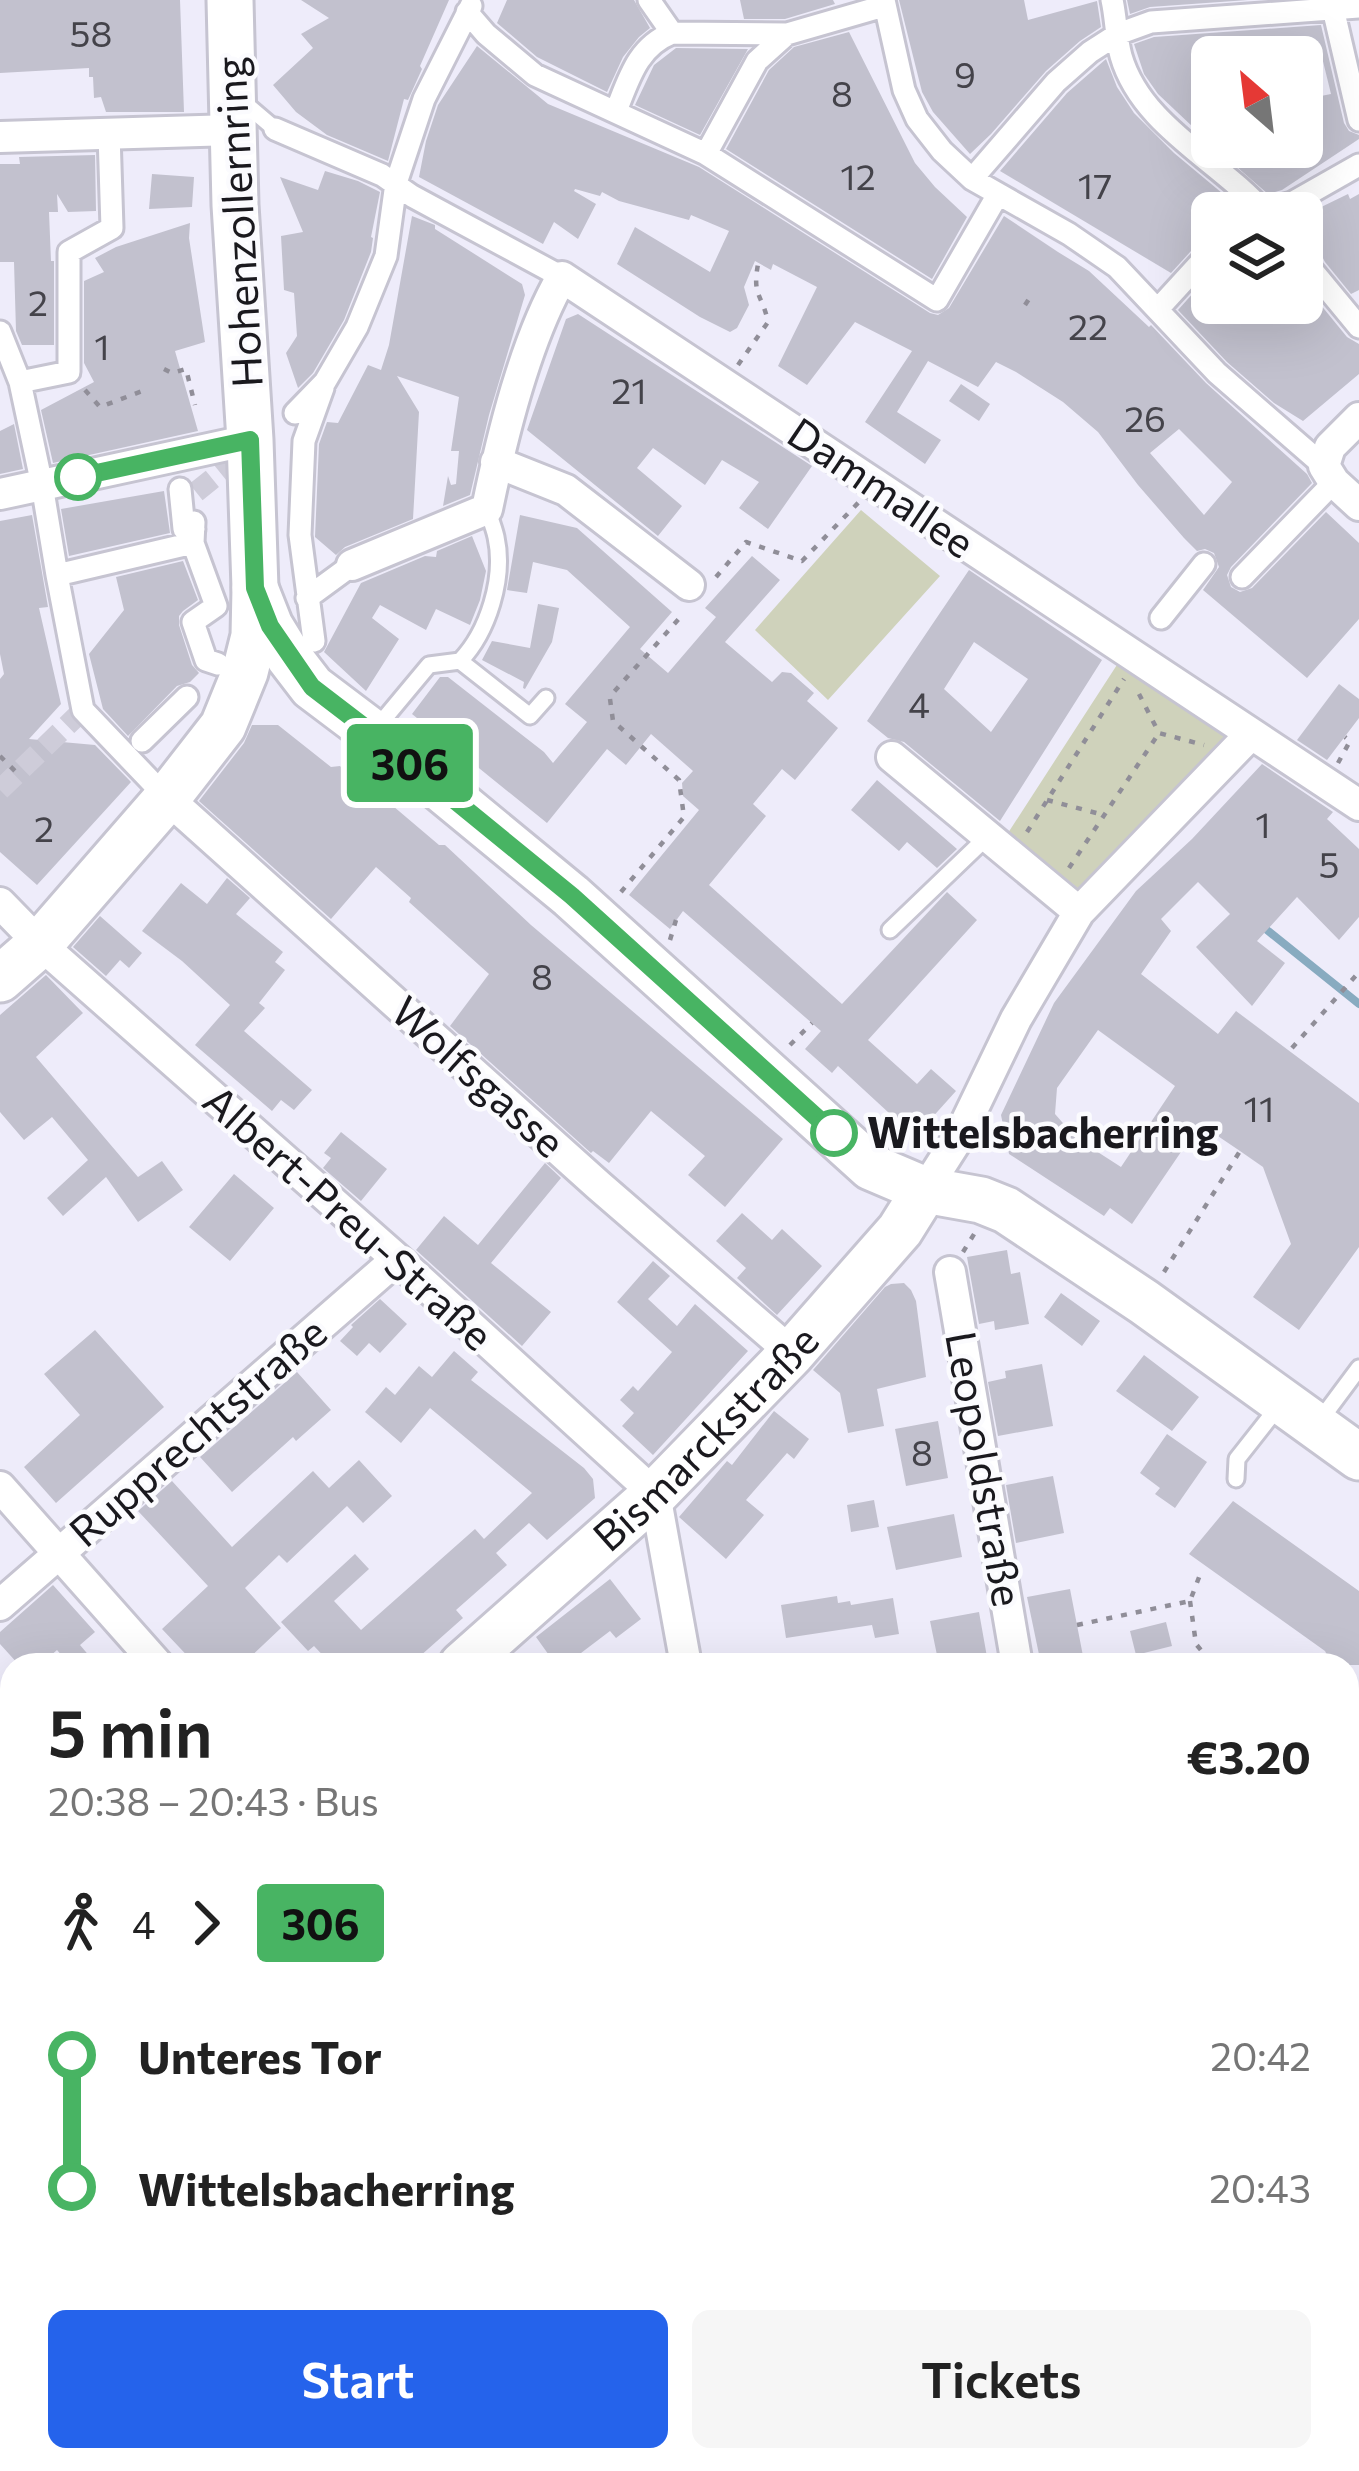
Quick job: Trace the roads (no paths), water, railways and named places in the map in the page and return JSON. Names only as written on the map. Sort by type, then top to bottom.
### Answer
[{"type":"main road","name":"Hohenzollernring","points":[[223,726],[254,636],[255,588],[247,117],[230,0]]},
{"type":"main road","points":[[255,588],[270,626],[312,687],[598,920],[871,1167],[926,1190],[993,1204],[1144,1302],[1359,1456]]},
{"type":"main road","points":[[0,979],[40,944],[223,726],[272,697],[312,687]]},
{"type":"main road","name":"Bismarckstraße","points":[[476,1653],[655,1494],[792,1353],[900,1230],[926,1190]]},
{"type":"street","points":[[649,0],[672,33]]},
{"type":"street","points":[[1112,0],[1122,60],[1139,94],[1165,124],[1247,192]]},
{"type":"street","points":[[616,111],[642,52],[672,33],[787,34],[884,3],[904,90],[917,119],[942,151],[972,179],[1064,243],[1117,267],[1217,373],[1359,506]]},
{"type":"street","points":[[1334,4],[1359,120]]},
{"type":"street","points":[[972,179],[1055,82],[1118,34],[1151,22],[1334,4],[1359,7]]},
{"type":"street","points":[[470,6],[486,34],[535,75],[706,154],[937,300],[997,196]]},
{"type":"street","points":[[314,641],[300,535],[304,441],[325,382],[357,327],[386,256],[396,183],[424,99],[470,6]]},
{"type":"street","points":[[706,154],[757,61],[787,34]]},
{"type":"street","points":[[0,137],[141,133],[247,117]]},
{"type":"street","name":"Dammallee","points":[[247,117],[396,183],[562,277],[875,485],[1242,743],[1359,805]]},
{"type":"street","points":[[20,382],[69,372],[69,252],[112,228],[109,134]]},
{"type":"street","points":[[1311,192],[1359,165]]},
{"type":"street","points":[[1157,309],[1191,273]]},
{"type":"street","points":[[307,598],[352,565],[487,509],[496,462],[542,313],[562,277]]},
{"type":"street","points":[[1323,283],[1359,327]]},
{"type":"street","points":[[0,332],[20,382],[83,710],[167,798]]},
{"type":"street","points":[[295,413],[325,382]]},
{"type":"street","points":[[1242,577],[1329,474],[1330,447],[1359,418]]},
{"type":"street","points":[[0,494],[250,440]]},
{"type":"street","points":[[496,462],[566,490],[695,590]]},
{"type":"street","points":[[180,489],[184,529],[194,531]]},
{"type":"street","points":[[57,575],[194,531]]},
{"type":"street","points":[[194,531],[216,606],[194,622],[206,660],[218,664]]},
{"type":"street","points":[[1161,618],[1204,564]]},
{"type":"street","points":[[142,742],[187,697]]},
{"type":"street","points":[[926,1190],[1078,912],[1242,743]]},
{"type":"street","points":[[892,757],[1078,912]]},
{"type":"street","name":"Wolfsgasse","points":[[167,798],[792,1353]]},
{"type":"street","name":"Albert-Preu-Straße","points":[[0,903],[40,944],[655,1494]]},
{"type":"street","name":"Rupprechtstraße","points":[[0,1605],[397,1259]]},
{"type":"street","name":"Leopoldstraße","points":[[950,1272],[1015,1653]]},
{"type":"street","points":[[0,1487],[147,1653]]},
{"type":"street","points":[[655,1494],[684,1653]]},
{"type":"lane","points":[[373,733],[429,664],[460,661],[476,645],[497,574],[497,540],[487,509]]},
{"type":"lane","points":[[460,661],[530,716],[546,698]]},
{"type":"lane","points":[[890,930],[1000,846]]},
{"type":"lane","points":[[1236,1479],[1237,1460],[1359,1368]]},
{"type":"waterway","points":[[1262,926],[1359,1004]]},
{"type":"tunnel","points":[[196,492],[247,451]]},
{"type":"tunnel","points":[[0,790],[83,710]]},
{"type":"place","name":"Wittelsbacherring","points":[[834,1133]]}]
